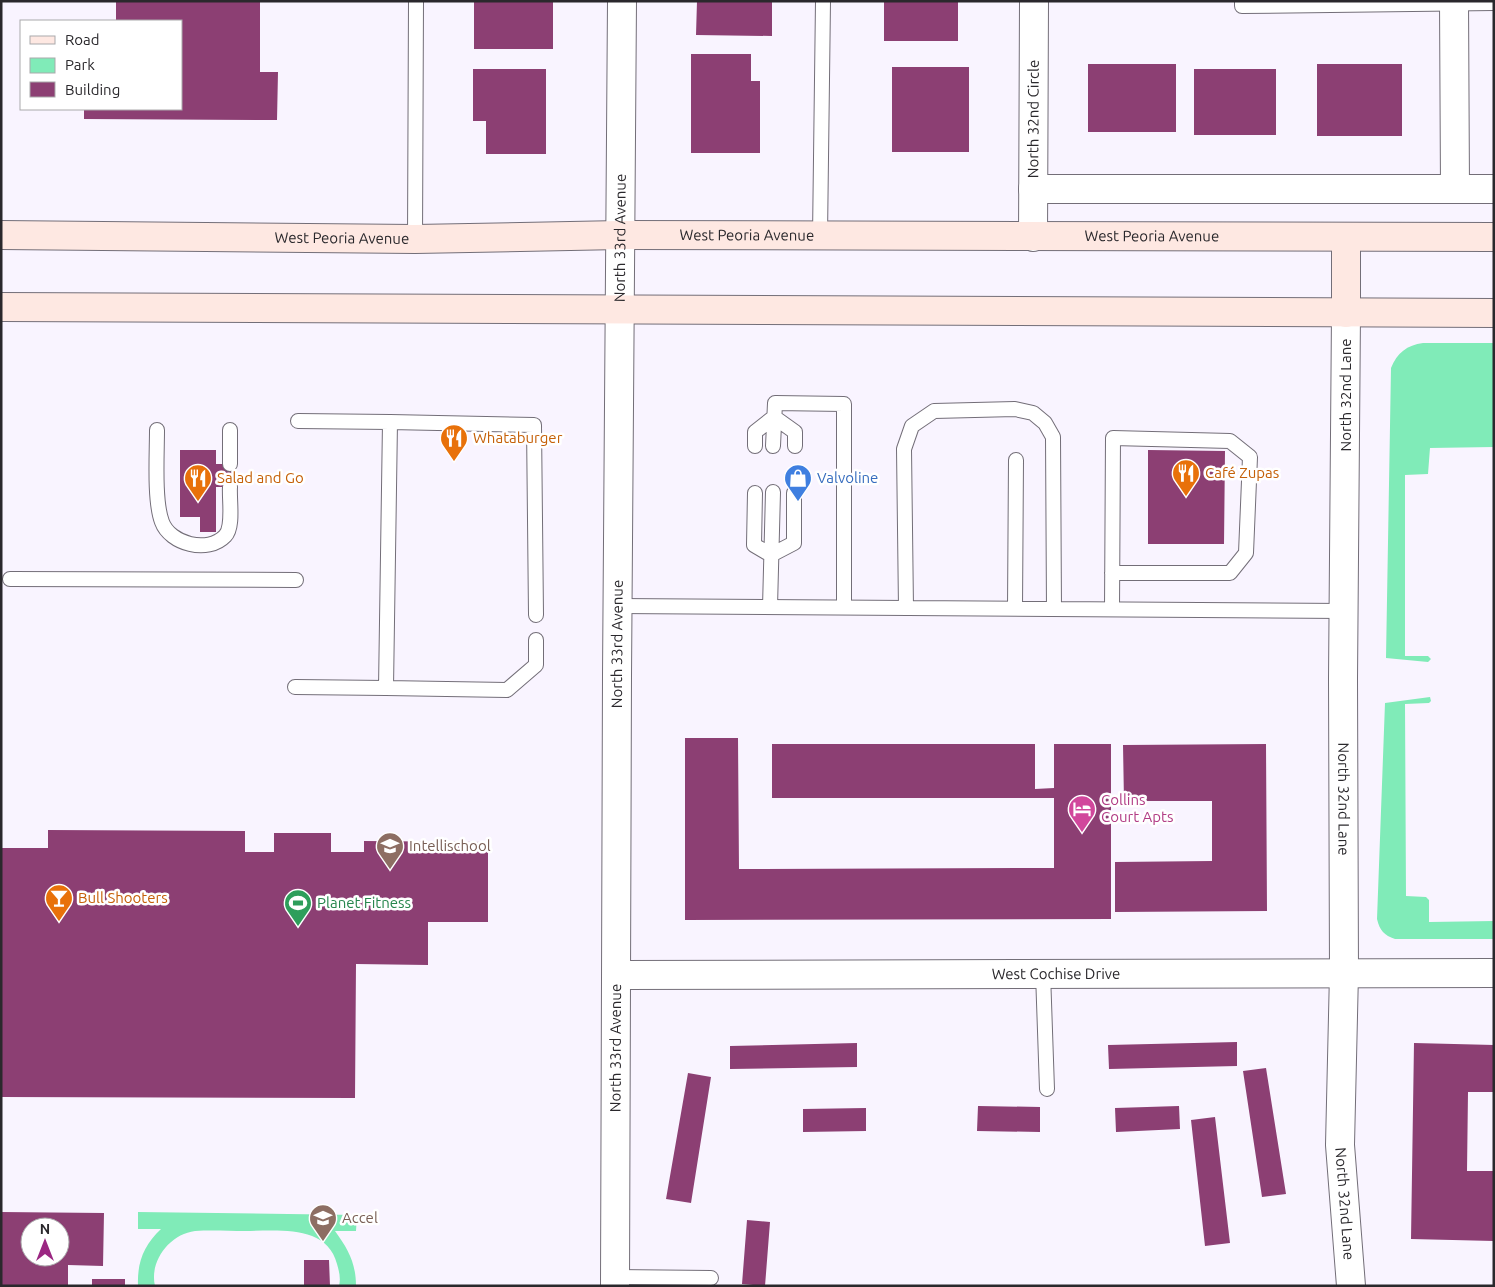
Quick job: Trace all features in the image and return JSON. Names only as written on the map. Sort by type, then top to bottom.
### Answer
[{"type":"main road","name":"West Peoria Avenue","points":[[1,235],[414,239],[620,235],[1494,237]]},
{"type":"main road","points":[[1346,237],[1346,313]]},
{"type":"main road","points":[[1,307],[1494,312]]},
{"type":"street","name":"North 33rd Avenue","points":[[615,1281],[622,1]]},
{"type":"street","name":"North 32nd Circle","points":[[1033,237],[1034,1]]},
{"type":"street","points":[[1454,2],[1455,189]]},
{"type":"street","points":[[1032,189],[1494,189]]},
{"type":"street","name":"North 32nd Lane","points":[[1346,313],[1346,610],[1343,679],[1344,974],[1340,1145],[1351,1286]]},
{"type":"street","name":"West Cochise Drive","points":[[618,975],[1494,973]]},
{"type":"lane","points":[[414,239],[416,1]]},
{"type":"lane","points":[[820,236],[822,1]]},
{"type":"lane","points":[[1242,1],[1242,6],[1494,2]]},
{"type":"lane","points":[[774,446],[775,403],[844,404],[844,607]]},
{"type":"lane","points":[[906,608],[904,449],[912,426],[934,411],[1015,409],[1033,414],[1045,423],[1053,437],[1054,609]]},
{"type":"lane","points":[[755,446],[755,432],[774,417]]},
{"type":"lane","points":[[774,417],[795,432],[795,446]]},
{"type":"lane","points":[[298,421],[534,425],[536,615]]},
{"type":"lane","points":[[386,688],[390,422]]},
{"type":"lane","points":[[157,430],[159,507],[162,524],[178,540],[191,545],[204,545],[214,544],[226,536],[229,526],[230,487]]},
{"type":"lane","points":[[230,430],[230,464]]},
{"type":"lane","points":[[1112,573],[1230,573],[1246,553],[1250,457],[1230,441],[1113,438],[1112,573],[1112,609]]},
{"type":"lane","points":[[1015,608],[1016,460]]},
{"type":"lane","points":[[770,607],[773,492]]},
{"type":"lane","points":[[755,493],[754,545],[771,555]]},
{"type":"lane","points":[[771,555],[794,543],[794,493]]},
{"type":"lane","points":[[10,579],[296,580]]},
{"type":"lane","points":[[618,606],[1346,610]]},
{"type":"lane","points":[[295,687],[506,690],[536,666],[536,640]]},
{"type":"lane","points":[[1042,974],[1047,1089]]},
{"type":"lane","points":[[615,1281],[711,1278]]},
{"type":"green space","points":[[1423,343],[1494,343],[1494,447],[1430,448],[1428,474],[1405,475],[1405,656],[1428,656],[1431,659],[1428,662],[1386,658],[1391,368],[1396,358],[1403,351]]},
{"type":"green space","points":[[1430,697],[1431,701],[1429,703],[1405,704],[1406,896],[1426,897],[1429,900],[1429,922],[1494,921],[1494,939],[1395,939],[1383,932],[1377,919],[1385,703]]},
{"type":"green space","points":[[138,1212],[357,1215],[356,1231],[335,1231],[344,1244],[355,1270],[356,1286],[339,1286],[339,1272],[331,1251],[323,1242],[312,1236],[299,1232],[285,1231],[195,1231],[177,1237],[163,1250],[155,1267],[155,1286],[138,1286],[140,1262],[143,1254],[150,1241],[161,1229],[138,1229]]},
{"type":"building","points":[[116,1],[260,1],[260,72],[278,72],[277,120],[84,119],[84,110],[182,110],[182,20],[116,20]]},
{"type":"building","points":[[474,1],[553,1],[553,49],[474,49]]},
{"type":"building","points":[[697,1],[772,1],[772,36],[696,35]]},
{"type":"building","points":[[884,1],[958,1],[958,41],[884,41]]},
{"type":"building","points":[[691,54],[751,54],[751,81],[760,81],[760,153],[691,153]]},
{"type":"building","points":[[1088,64],[1176,64],[1176,132],[1088,132]]},
{"type":"building","points":[[1317,64],[1402,64],[1402,136],[1317,136]]},
{"type":"building","points":[[892,67],[969,67],[969,152],[892,152]]},
{"type":"building","points":[[473,69],[546,69],[546,154],[486,154],[486,121],[473,121]]},
{"type":"building","points":[[1194,69],[1276,69],[1276,135],[1194,135]]},
{"type":"building","name":"Salad and Go","points":[[180,450],[216,450],[216,464],[234,464],[234,487],[216,487],[216,532],[200,532],[200,517],[180,517]]},
{"type":"building","name":"Café Zupas","points":[[1148,450],[1225,451],[1224,544],[1148,544]]},
{"type":"building","name":"Collins Court Apts","points":[[685,738],[738,738],[739,869],[1054,868],[1054,798],[772,798],[772,744],[1035,744],[1035,789],[1054,788],[1054,744],[1111,744],[1111,919],[685,920]]},
{"type":"building","points":[[1266,744],[1267,911],[1115,912],[1115,862],[1212,861],[1212,801],[1124,801],[1123,745]]},
{"type":"building","points":[[48,830],[245,831],[245,852],[274,852],[274,833],[331,833],[331,852],[364,852],[364,841],[488,842],[488,922],[428,922],[428,965],[356,964],[355,1098],[1,1097],[1,848],[48,848]]},
{"type":"building","points":[[1237,1042],[1237,1066],[1109,1069],[1108,1045]]},
{"type":"building","points":[[857,1043],[857,1067],[730,1069],[730,1046]]},
{"type":"building","points":[[1414,1043],[1494,1045],[1494,1092],[1468,1092],[1467,1171],[1494,1171],[1494,1241],[1411,1239]]},
{"type":"building","points":[[1266,1068],[1286,1194],[1262,1197],[1243,1071]]},
{"type":"building","points":[[688,1073],[711,1077],[691,1203],[666,1199]]},
{"type":"building","points":[[978,1106],[1040,1107],[1040,1132],[977,1131]]},
{"type":"building","points":[[1179,1106],[1180,1129],[1116,1132],[1115,1108]]},
{"type":"building","points":[[866,1108],[866,1131],[803,1132],[803,1109]]},
{"type":"building","points":[[1215,1117],[1230,1243],[1205,1246],[1191,1120]]},
{"type":"building","points":[[1,1212],[104,1213],[103,1266],[70,1265],[70,1217],[20,1217],[20,1267],[68,1267],[68,1286],[1,1286]]},
{"type":"building","points":[[747,1220],[770,1222],[765,1286],[742,1284]]},
{"type":"building","points":[[304,1260],[329,1260],[330,1286],[304,1286]]},
{"type":"building","points":[[92,1279],[125,1279],[125,1286],[92,1286]]},
{"type":"place","name":"Whataburger","points":[[454,462]]},
{"type":"place","name":"Café Zupas","points":[[1186,497]]},
{"type":"place","name":"Salad and Go","points":[[198,502]]},
{"type":"place","name":"Valvoline","points":[[798,502]]},
{"type":"place","name":"Collins Court Apts","points":[[1082,833]]},
{"type":"place","name":"Intellischool","points":[[390,870]]},
{"type":"place","name":"Bull Shooters","points":[[59,922]]},
{"type":"place","name":"Planet Fitness","points":[[298,927]]},
{"type":"place","name":"Accel","points":[[323,1242]]}]
